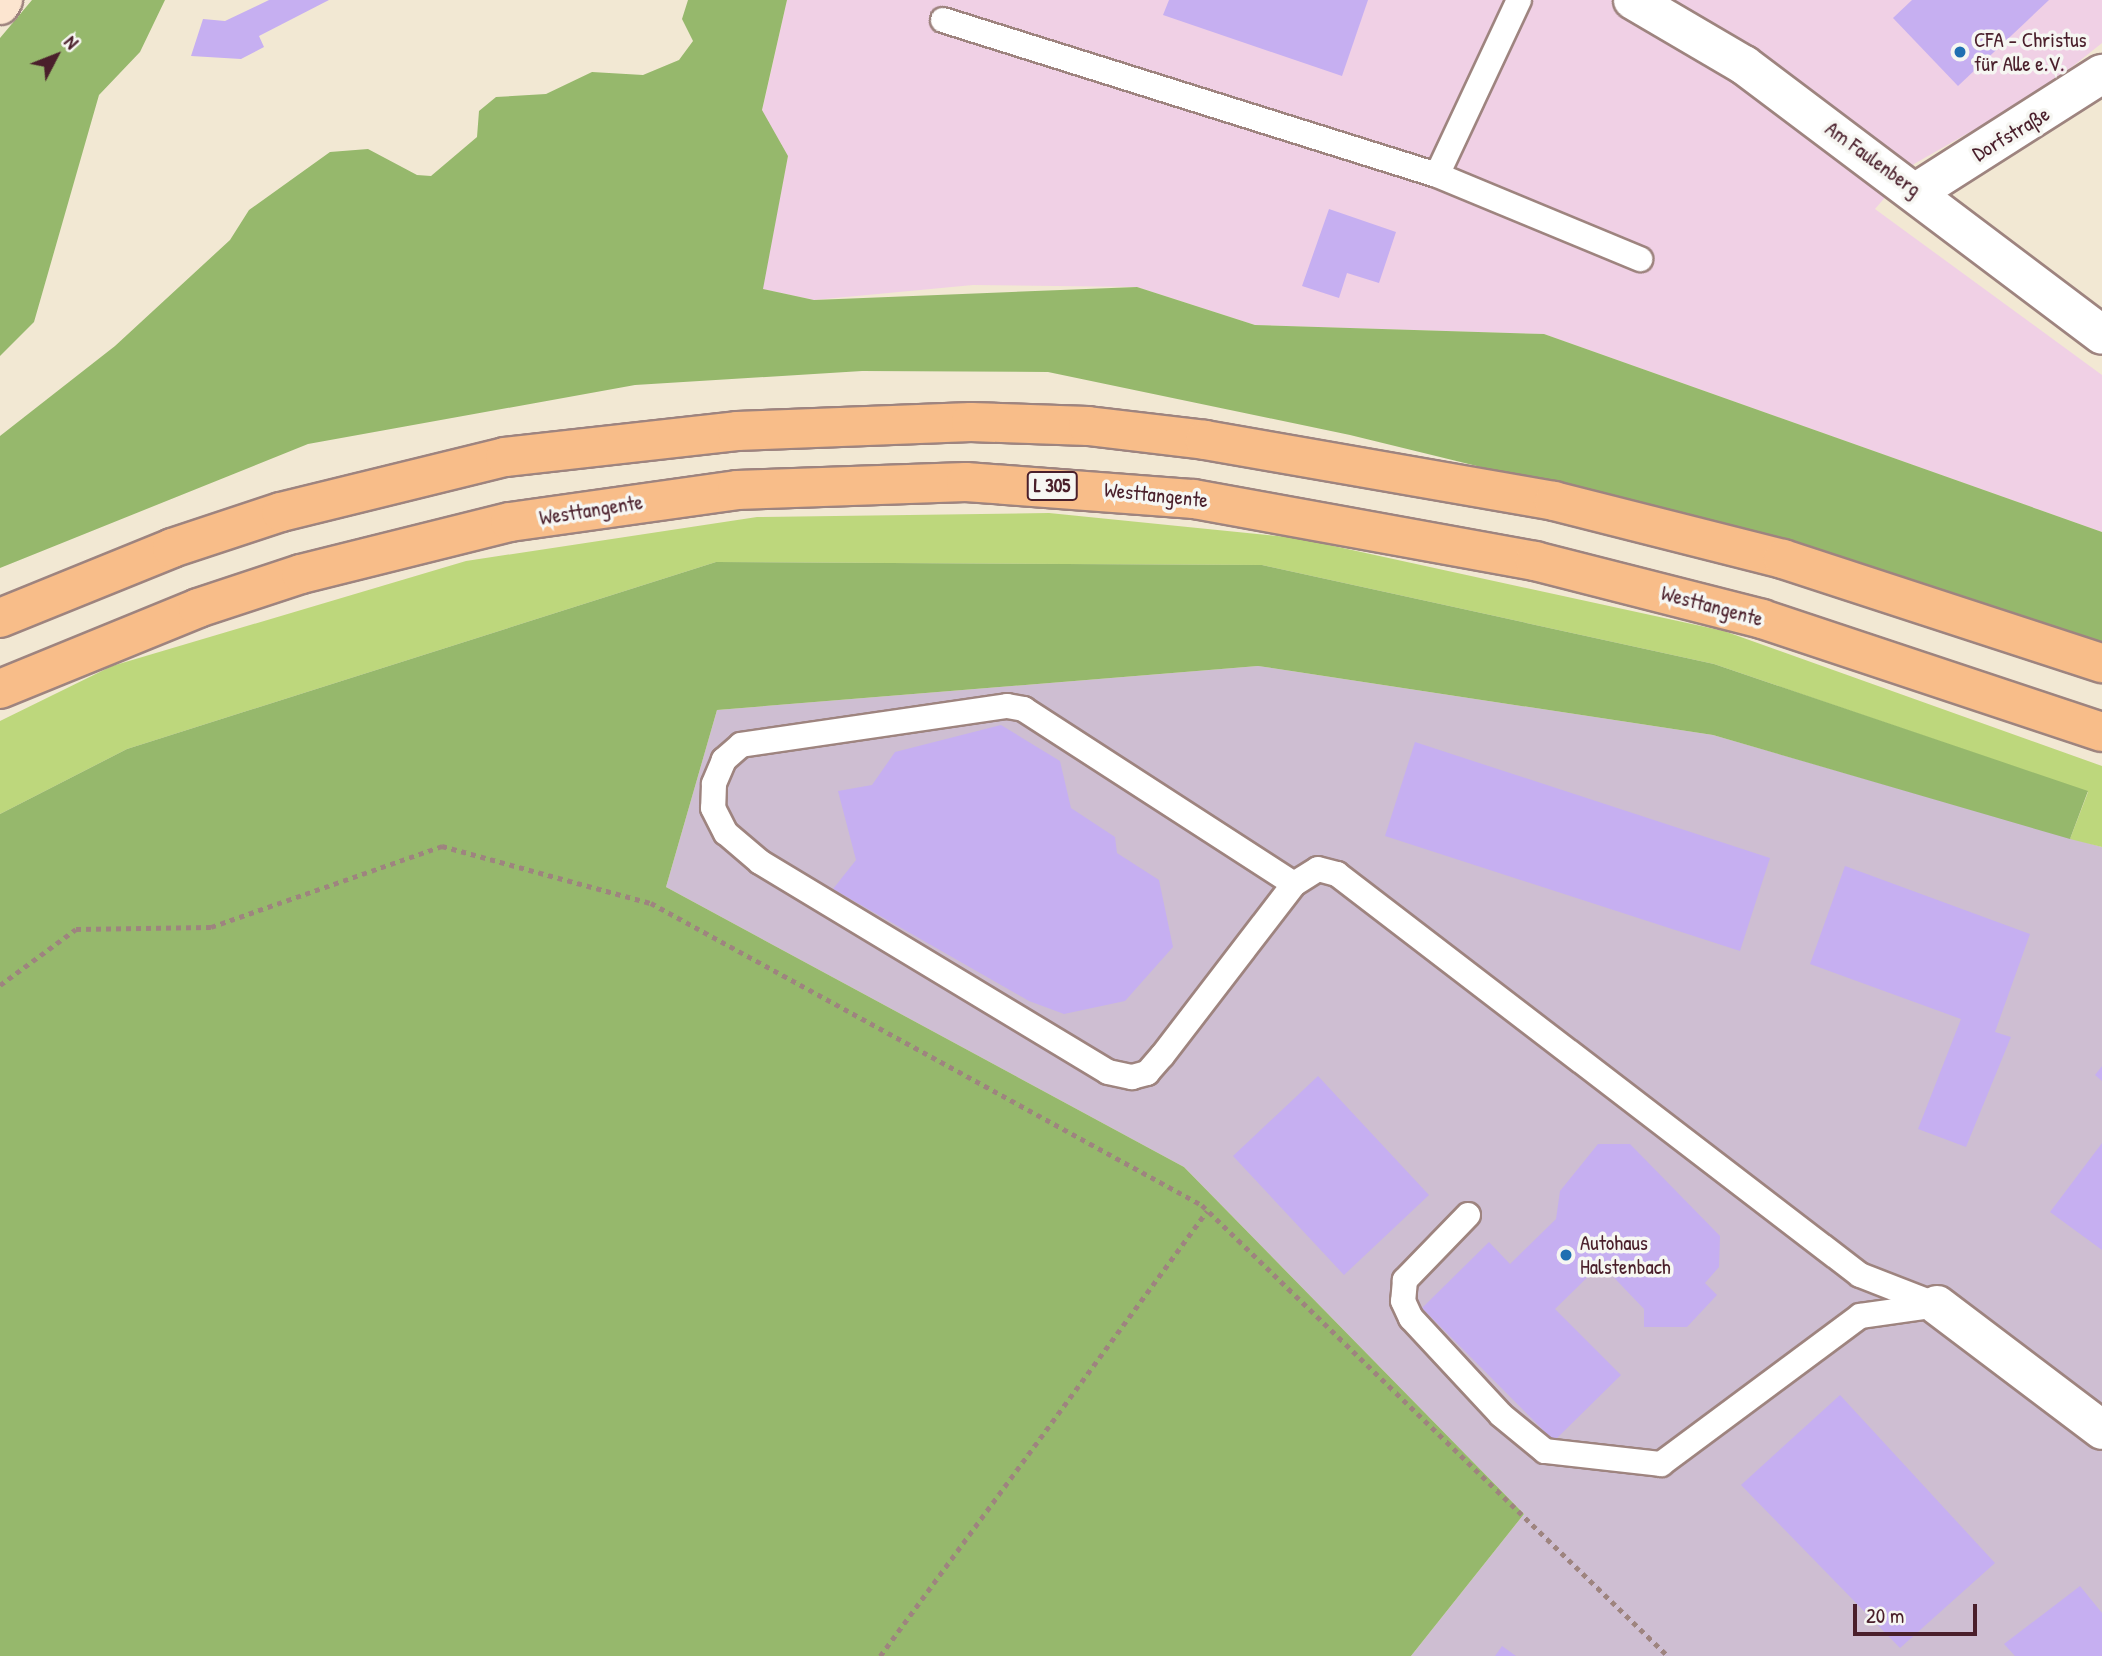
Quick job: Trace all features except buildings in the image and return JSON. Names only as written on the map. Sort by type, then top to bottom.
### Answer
[{"type":"main road","points":[[0,5],[3,0]]},
{"type":"main road","points":[[0,618],[269,516],[505,457],[737,431],[971,422],[1088,426],[1205,440],[1554,501],[1796,563],[2102,663]]},
{"type":"main road","name":"Westtangente","points":[[0,689],[198,608],[484,528],[737,490],[966,482],[1194,499],[1523,558],[1762,619],[2102,732]]},
{"type":"street","name":"Am Faulenberg","points":[[1633,0],[1744,65],[1917,191],[2102,335]]},
{"type":"street","name":"Dorfstraße","points":[[1917,191],[2102,74]]},
{"type":"street","points":[[1937,1305],[2102,1430]]},
{"type":"lane","points":[[1437,175],[1519,0]]},
{"type":"lane","points":[[943,20],[1437,175],[1640,259]]},
{"type":"lane","points":[[1294,884],[1024,709],[1007,706],[741,745],[724,760],[714,784],[713,808],[726,832],[760,862],[1108,1072],[1132,1077],[1147,1073],[1162,1056],[1294,884],[1318,869],[1337,874],[1860,1275],[1937,1305]]},
{"type":"lane","points":[[1468,1215],[1405,1280],[1403,1301],[1411,1318],[1501,1415],[1545,1451],[1661,1464],[1860,1316],[1937,1305]]},
{"type":"path","points":[[0,985],[76,929],[211,927],[442,846],[651,903],[1207,1211],[1668,1656]]},
{"type":"path","points":[[880,1656],[1207,1211]]},
{"type":"shaded area","points":[[787,0],[2102,0],[2102,43],[2042,91],[1914,164],[1875,209],[2102,375],[2102,532],[1544,334],[1255,325],[1137,287],[973,285],[814,300],[762,289],[788,156],[762,111]]},
{"type":"shaded area","points":[[1258,666],[1713,735],[2102,847],[2102,1656],[1411,1656],[1524,1514],[1184,1167],[666,887],[717,710]]},
{"type":"green space","points":[[32,0],[165,0],[140,52],[99,95],[34,322],[0,356],[0,38]]},
{"type":"green space","points":[[688,0],[787,0],[762,110],[788,156],[763,289],[814,300],[1137,287],[1255,325],[1544,334],[2102,532],[2102,646],[1780,540],[1350,435],[1048,372],[862,371],[635,385],[308,444],[0,568],[0,436],[115,346],[230,240],[249,210],[330,152],[368,149],[417,175],[431,176],[477,137],[479,111],[496,97],[546,94],[592,72],[643,75],[679,60],[693,41],[682,19]]},
{"type":"green space","points":[[1049,513],[1297,538],[1724,631],[2102,766],[2102,847],[2070,839],[2088,792],[1714,664],[1262,565],[716,562],[127,749],[0,814],[0,721],[112,666],[466,561],[757,517]]},
{"type":"green space","points":[[716,562],[1262,565],[1714,664],[2088,791],[2070,839],[1713,735],[1258,666],[717,710],[666,887],[1184,1167],[1524,1514],[1411,1656],[0,1656],[0,814],[127,749]]},
{"type":"place","name":"CFA - Christus für Alle e.V.","points":[[1960,52]]},
{"type":"place","name":"Autohaus Halstenbach","points":[[1566,1255]]}]
